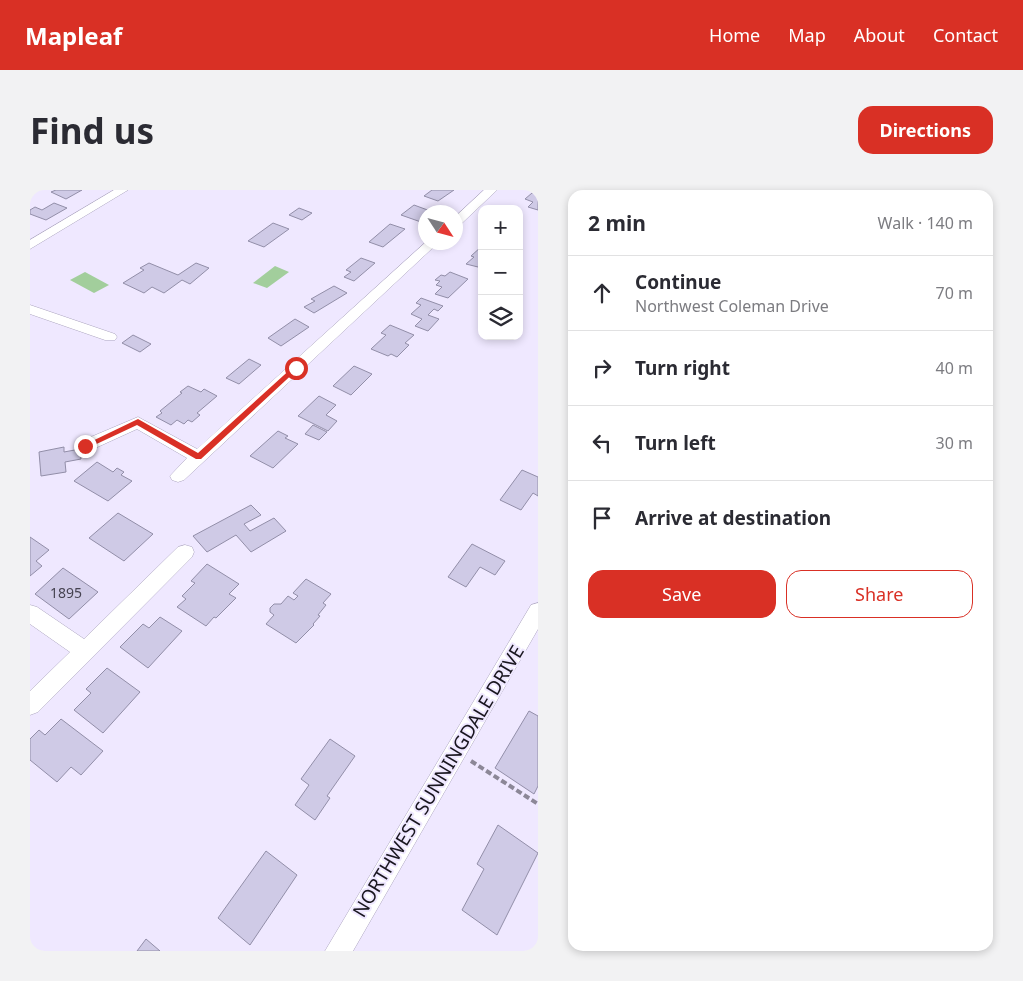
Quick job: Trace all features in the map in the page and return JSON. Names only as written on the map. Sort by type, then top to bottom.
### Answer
[{"type":"street","points":[[30,245],[122,190]]},
{"type":"street","points":[[463,216],[491,190]]},
{"type":"street","points":[[178,476],[424,250]]},
{"type":"street","points":[[30,309],[110,337]]},
{"type":"street","points":[[85,446],[138,422],[199,457]]},
{"type":"street","points":[[30,705],[185,552]]},
{"type":"street","name":"NORTHWEST SUNNINGDALE DRIVE","points":[[338,951],[538,611]]},
{"type":"street","points":[[30,613],[85,651]]},
{"type":"path","points":[[455,751],[538,804]]},
{"type":"green space","points":[[275,266],[289,272],[267,288],[253,283]]},
{"type":"green space","points":[[85,272],[109,285],[94,293],[70,280]]},
{"type":"building","points":[[56,190],[82,190],[66,199],[51,192]]},
{"type":"building","points":[[432,190],[454,190],[438,201],[424,196]]},
{"type":"building","points":[[532,193],[538,194],[538,210],[528,207],[533,202],[525,199]]},
{"type":"building","points":[[54,203],[67,208],[46,220],[30,214],[30,210],[35,207],[42,210]]},
{"type":"building","points":[[414,205],[418,206],[418,221],[401,215]]},
{"type":"building","points":[[299,208],[312,213],[302,220],[289,215]]},
{"type":"building","points":[[273,223],[289,229],[264,247],[248,241]]},
{"type":"building","points":[[390,224],[405,229],[383,247],[369,242]]},
{"type":"building","points":[[478,250],[478,267],[466,264],[474,257],[471,256]]},
{"type":"building","points":[[361,258],[375,263],[354,281],[344,277],[351,272],[346,270]]},
{"type":"building","points":[[149,263],[178,275],[196,263],[209,268],[190,284],[182,280],[164,293],[152,287],[144,293],[123,283],[144,270],[140,268]]},
{"type":"building","points":[[450,272],[468,279],[448,298],[435,294],[442,287],[436,285],[440,281],[435,280],[441,275],[445,276]]},
{"type":"building","points":[[334,286],[347,293],[314,313],[304,307],[315,301],[311,299]]},
{"type":"building","points":[[421,298],[443,306],[438,311],[434,309],[428,315],[439,319],[428,331],[415,326],[422,319],[411,314],[421,305],[416,303]]},
{"type":"building","points":[[295,319],[309,327],[281,346],[268,338]]},
{"type":"building","points":[[390,325],[414,335],[405,343],[409,345],[397,357],[391,354],[388,356],[371,349],[386,335],[381,333]]},
{"type":"building","points":[[133,335],[151,344],[140,352],[122,343]]},
{"type":"building","points":[[249,359],[261,365],[239,384],[226,378]]},
{"type":"building","points":[[354,366],[372,374],[351,395],[333,386]]},
{"type":"building","points":[[188,386],[201,392],[204,389],[217,396],[197,413],[200,415],[192,422],[188,420],[184,424],[177,420],[171,425],[156,417],[162,413],[160,411]]},
{"type":"building","points":[[319,396],[336,405],[326,415],[337,421],[328,431],[298,416]]},
{"type":"building","points":[[313,425],[327,432],[319,440],[305,434]]},
{"type":"building","points":[[278,431],[288,436],[285,438],[298,444],[273,468],[250,456]]},
{"type":"building","points":[[64,447],[64,452],[80,449],[81,459],[65,462],[66,472],[41,476],[39,452]]},
{"type":"building","points":[[97,462],[113,472],[117,468],[124,472],[121,475],[132,481],[108,501],[74,481]]},
{"type":"building","points":[[522,470],[538,477],[538,496],[533,493],[521,510],[500,500]]},
{"type":"building","points":[[251,505],[261,515],[244,524],[250,531],[274,518],[286,531],[251,552],[236,535],[207,552],[193,536]]},
{"type":"building","points":[[118,513],[153,534],[124,561],[89,538]]},
{"type":"building","points":[[30,537],[49,550],[36,561],[42,566],[30,576]]},
{"type":"building","points":[[472,544],[505,561],[495,575],[480,567],[466,587],[448,577]]},
{"type":"building","points":[[207,564],[239,584],[229,594],[236,598],[206,626],[177,607],[186,599],[182,596],[195,583],[191,581]]},
{"type":"building","points":[[63,568],[98,592],[69,619],[35,594]]},
{"type":"building","points":[[306,579],[331,594],[323,603],[326,605],[318,615],[320,616],[314,625],[296,643],[266,624],[274,615],[270,612],[270,608],[274,604],[281,604],[288,596],[294,600],[298,596],[293,593]]},
{"type":"building","points":[[160,617],[182,631],[148,668],[120,647],[143,624],[149,628]]},
{"type":"building","points":[[107,668],[140,692],[103,733],[74,710],[91,693],[86,689]]},
{"type":"building","points":[[529,711],[538,716],[538,786],[534,794],[495,768]]},
{"type":"building","points":[[61,719],[103,751],[81,775],[71,767],[57,782],[30,760],[30,739],[39,730],[45,735]]},
{"type":"building","points":[[330,739],[355,756],[327,796],[330,798],[315,820],[295,805],[309,785],[301,779]]},
{"type":"building","points":[[498,825],[538,853],[497,935],[462,910],[484,869],[477,864]]},
{"type":"building","points":[[266,851],[297,875],[250,945],[218,918]]},
{"type":"building","points":[[146,939],[160,951],[137,951]]},
{"type":"route","points":[[85,446],[138,422],[199,457],[296,368]]}]
